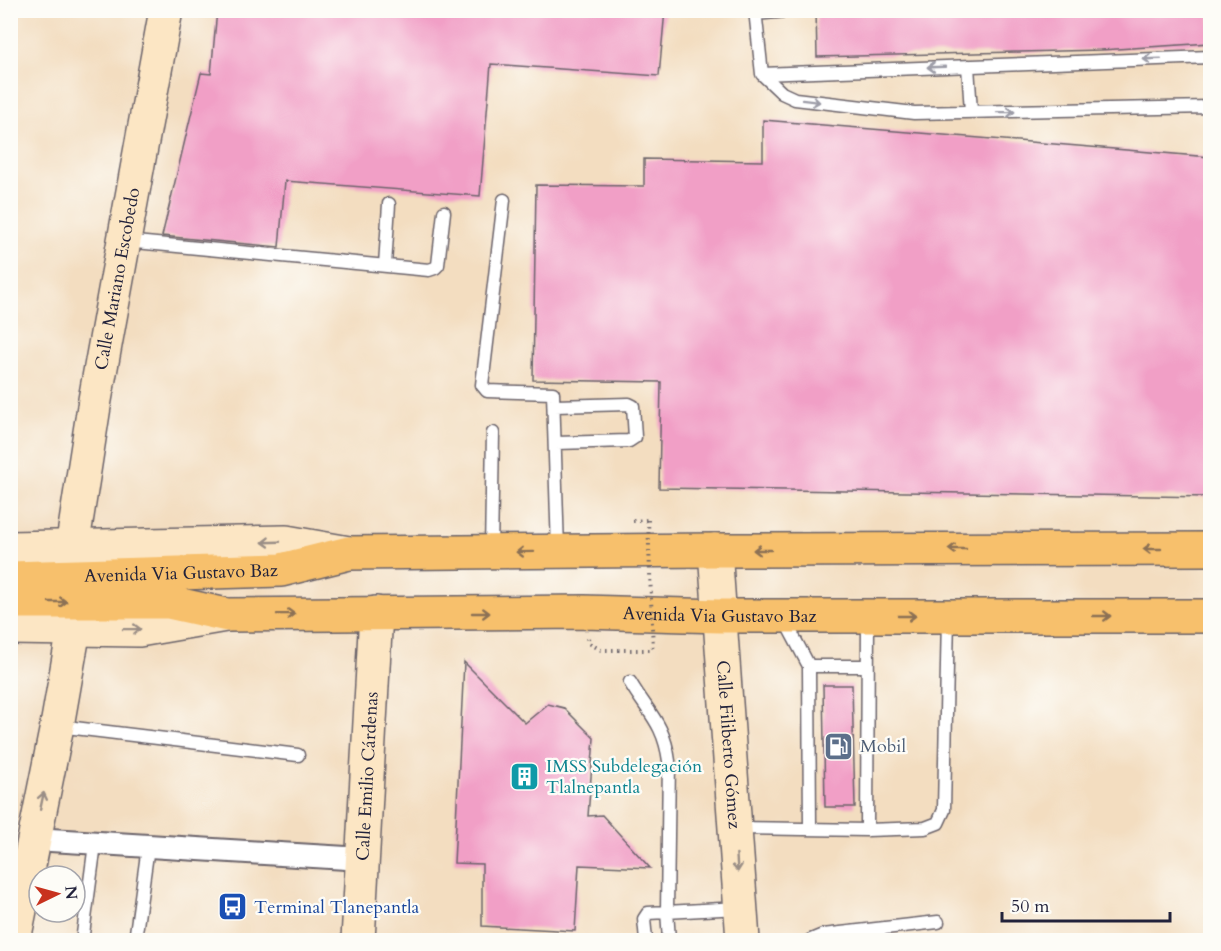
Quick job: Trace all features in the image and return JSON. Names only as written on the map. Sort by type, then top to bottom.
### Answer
[{"type":"main road","name":"Avenida Via Gustavo Baz","points":[[10,602],[104,588],[281,570],[349,553],[1210,549]]},
{"type":"main road","name":"Avenida Via Gustavo Baz","points":[[10,578],[104,588],[227,615],[584,612],[720,616],[1210,616]]},
{"type":"street","name":"Calle Mariano Escobedo","points":[[72,548],[95,400],[166,10]]},
{"type":"street","name":"Avenida Via Gustavo Baz","points":[[10,548],[286,542],[349,553]]},
{"type":"street","name":"Calle Filiberto Gómez","points":[[715,550],[742,940]]},
{"type":"street","name":"Calle Emilio Cárdenas","points":[[358,940],[376,613]]},
{"type":"street","name":"Avenida Via Gustavo Baz","points":[[10,628],[139,630],[227,615]]},
{"type":"street","points":[[14,940],[57,726],[74,628]]},
{"type":"street","points":[[34,839],[363,859]]},
{"type":"lane","points":[[798,10],[755,12],[762,74],[782,93],[795,99],[914,113],[1210,107]]},
{"type":"lane","points":[[762,74],[1210,57]]},
{"type":"lane","points":[[968,66],[970,112]]},
{"type":"lane","points":[[504,200],[482,386],[487,391],[553,393],[558,551]]},
{"type":"lane","points":[[385,265],[389,204]]},
{"type":"lane","points":[[124,241],[429,270],[438,265],[444,212]]},
{"type":"lane","points":[[555,406],[629,404],[635,411],[635,436],[629,441],[556,443]]},
{"type":"lane","points":[[491,552],[493,433]]},
{"type":"lane","points":[[782,616],[809,666],[810,829]]},
{"type":"lane","points":[[867,830],[868,616]]},
{"type":"lane","points":[[734,828],[867,830],[925,828],[938,823],[944,810],[948,616]]},
{"type":"lane","points":[[809,666],[867,666]]},
{"type":"lane","points":[[630,682],[659,724],[667,743],[669,761],[667,911],[669,940]]},
{"type":"lane","points":[[57,726],[298,754]]},
{"type":"lane","points":[[85,940],[83,934],[94,844]]},
{"type":"lane","points":[[135,940],[148,847]]},
{"type":"lane","points":[[646,940],[645,915],[648,913],[740,908]]},
{"type":"lane","points":[[811,940],[823,935],[938,922]]},
{"type":"path","points":[[601,650],[653,650],[648,520]]},
{"type":"building","points":[[217,10],[665,10],[659,76],[491,64],[480,196],[285,181],[279,247],[162,236],[201,73],[211,74]]},
{"type":"building","points":[[816,10],[1210,10],[1210,43],[1101,50],[817,57]]},
{"type":"building","points":[[763,120],[1210,157],[1210,497],[659,488],[661,382],[533,380],[536,185],[644,186],[644,159],[763,161]]},
{"type":"building","name":"IMSS Subdelegación Tlalnepantla","points":[[464,662],[525,723],[548,704],[564,708],[594,738],[588,816],[602,815],[650,868],[579,865],[575,931],[482,926],[482,864],[454,863]]},
{"type":"building","name":"Mobil","points":[[823,685],[852,685],[855,807],[825,807]]},
{"type":"place","name":"Mobil","points":[[839,746]]},
{"type":"place","name":"IMSS Subdelegación Tlalnepantla","points":[[525,776]]},
{"type":"place","name":"Terminal Tlanepantla","points":[[233,907]]}]
